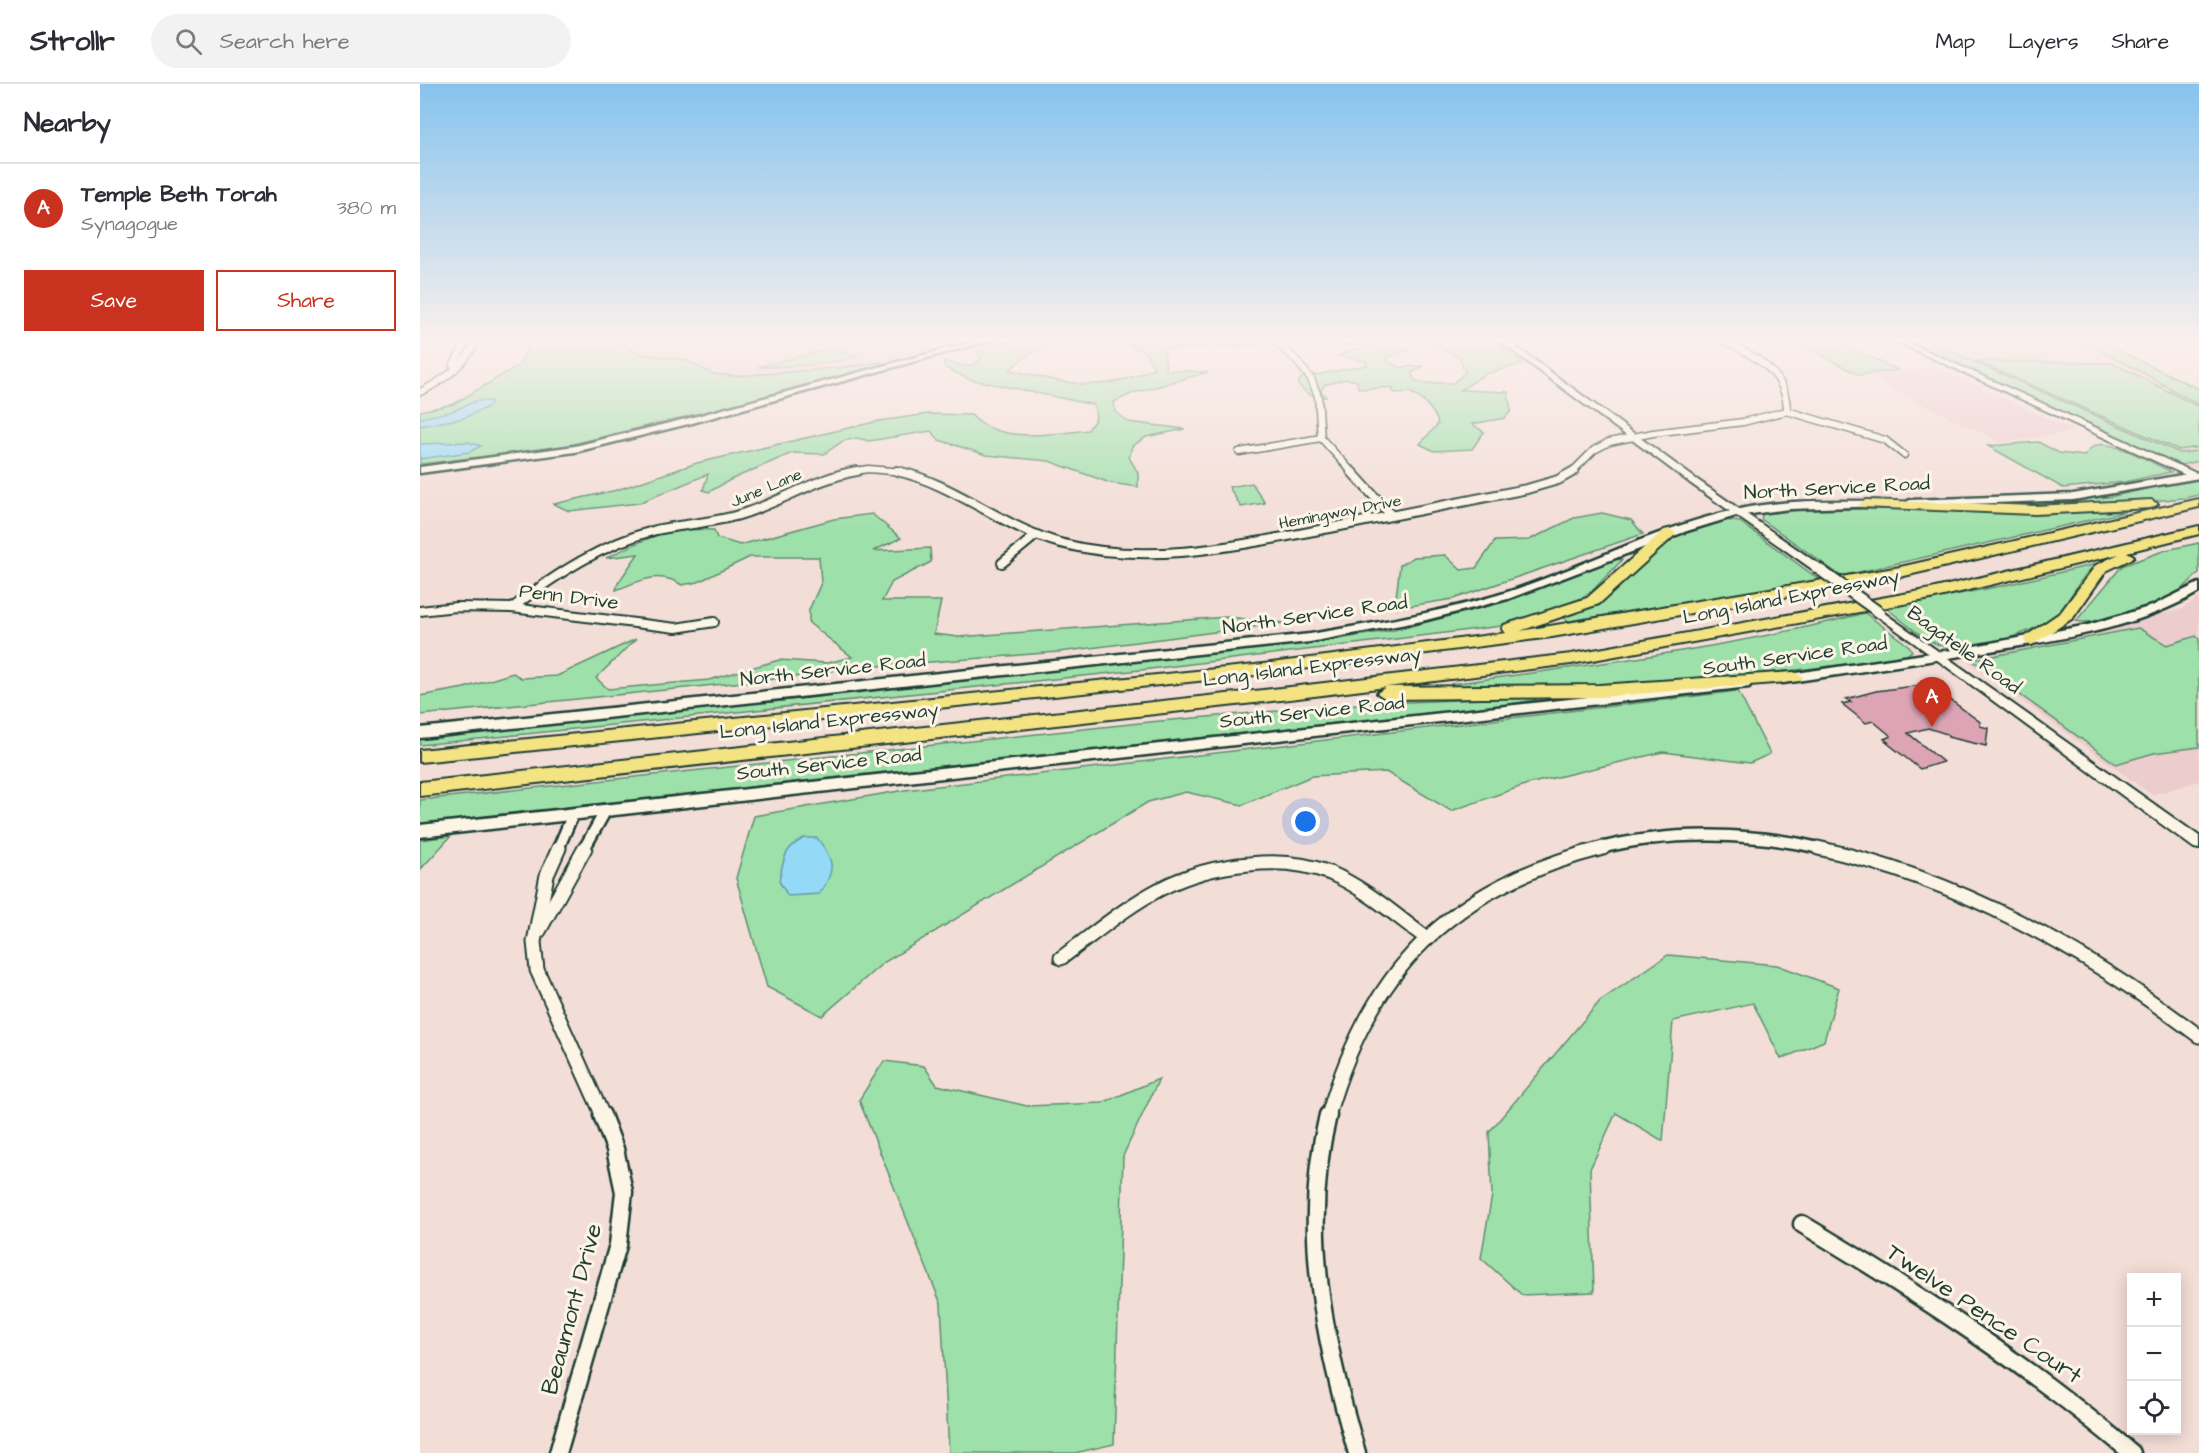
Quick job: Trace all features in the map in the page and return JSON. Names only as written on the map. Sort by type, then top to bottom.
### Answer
[{"type":"highway","points":[[1866,504],[2035,510],[2199,502]]},
{"type":"highway","name":"Long Island Expressway","points":[[420,756],[1255,669],[1552,632],[1900,572],[2199,502]]},
{"type":"highway","points":[[2032,640],[2067,615],[2101,568],[2116,560],[2199,532]]},
{"type":"highway","name":"Long Island Expressway","points":[[420,789],[1290,693],[1571,659],[1931,594],[2199,532]]},
{"type":"highway","points":[[1255,669],[1508,629],[1593,601],[1669,533]]},
{"type":"highway","points":[[1290,693],[1338,696],[1599,691],[1794,677]]},
{"type":"main road","points":[[420,470],[575,449],[753,404]]},
{"type":"main road","name":"North Service Road","points":[[420,733],[1310,638],[1435,616],[1488,601],[1531,588],[1669,533],[1737,513],[1808,506],[2073,497],[2197,476]]},
{"type":"main road","name":"South Service Road","points":[[420,831],[1686,693],[1940,657],[2032,640],[2147,613],[2199,587]]},
{"type":"street","points":[[1321,404],[1321,438],[1390,515]]},
{"type":"street","name":"Bagatelle Road","points":[[1590,404],[1737,513],[1816,567],[2199,844]]},
{"type":"street","points":[[1787,404],[1787,411],[1885,440],[1904,455]]},
{"type":"street","points":[[2038,404],[2197,476]]},
{"type":"street","name":"Hemingway Drive","points":[[1036,535],[1085,547],[1168,552],[1241,545],[1551,483],[1575,470],[1595,448],[1634,436],[1752,422],[1787,411]]},
{"type":"street","points":[[1239,452],[1321,438]]},
{"type":"street","name":"June Lane","points":[[512,608],[567,568],[599,550],[651,531],[745,513],[813,483],[852,472],[874,470],[912,474],[1036,535]]},
{"type":"street","points":[[1002,563],[1036,535]]},
{"type":"street","name":"Penn Drive","points":[[420,611],[456,607],[512,608],[676,628],[714,622]]},
{"type":"street","points":[[534,942],[606,810]]},
{"type":"street","name":"Beaumont Drive","points":[[558,1453],[618,1245],[624,1192],[615,1149],[600,1108],[537,970],[534,942],[547,875],[573,814]]},
{"type":"street","points":[[2182,832],[2199,833]]},
{"type":"street","points":[[1357,1453],[1334,1379],[1317,1292],[1315,1205],[1324,1125],[1344,1063],[1379,997],[1425,937],[1458,911],[1502,884],[1550,862],[1607,845],[1689,836],[1768,840],[1821,849],[1870,862],[1970,897],[2036,927],[2089,958],[2199,1036]]},
{"type":"street","points":[[1061,958],[1100,931],[1135,900],[1171,879],[1203,868],[1238,863],[1274,862],[1306,867],[1338,877],[1425,937]]},
{"type":"street","name":"Twelve Pence Court","points":[[1802,1224],[1861,1258],[2026,1368],[2089,1415],[2132,1453]]},
{"type":"shaded area","points":[[712,404],[729,404],[717,407]]},
{"type":"shaded area","points":[[1923,404],[2016,404],[2074,431],[2002,443]]},
{"type":"shaded area","points":[[2042,404],[2199,404],[2199,467],[2186,470]]},
{"type":"shaded area","points":[[2199,598],[2199,781],[2152,795],[1966,660],[2065,639],[2182,609]]},
{"type":"green space","points":[[454,404],[738,404],[556,448],[420,464],[420,411]]},
{"type":"green space","points":[[1089,404],[1114,404],[1115,411],[1128,422],[1185,429],[1146,437],[1132,446],[1129,457],[1138,473],[1138,487],[1110,483],[1049,461],[986,455],[939,440],[931,431],[869,441],[857,438],[843,441],[824,454],[792,453],[730,480],[709,492],[703,490],[708,474],[639,503],[569,511],[554,504],[617,490],[697,463],[879,421],[928,414],[971,415],[983,424],[1011,434],[1042,435],[1088,430],[1096,418],[1094,405]]},
{"type":"green space","points":[[1510,404],[1511,411],[1505,418],[1472,424],[1484,432],[1472,449],[1434,451],[1420,444],[1438,424],[1427,405]]},
{"type":"green space","points":[[2046,404],[2069,404],[2180,453],[2199,451],[2199,461],[2181,465]]},
{"type":"green space","points":[[2074,404],[2193,404],[2199,407],[2199,447],[2179,450]]},
{"type":"green space","points":[[2038,442],[2059,453],[2084,456],[2094,446],[2101,444],[2111,446],[2132,453],[2171,472],[2124,482],[2063,488],[1988,446]]},
{"type":"green space","points":[[2199,477],[2199,495],[2184,498],[2090,507],[1982,506],[2110,497]]},
{"type":"green space","points":[[1252,483],[1265,503],[1241,507],[1229,487]]},
{"type":"green space","points":[[1801,510],[2125,512],[1841,576],[1761,519],[1763,514]]},
{"type":"green space","points":[[1602,513],[1631,520],[1643,534],[1453,599],[1397,608],[1395,606],[1400,565],[1414,557],[1445,555],[1461,570],[1476,568],[1495,541],[1529,540],[1574,518]]},
{"type":"green space","points":[[872,514],[901,538],[873,551],[930,548],[931,562],[892,582],[882,601],[941,601],[934,634],[959,637],[1227,617],[1284,623],[1059,652],[839,669],[813,675],[420,715],[420,696],[464,688],[513,673],[521,678],[557,676],[636,639],[596,678],[608,689],[709,680],[779,660],[827,663],[852,657],[809,623],[809,610],[821,583],[819,557],[750,557],[698,582],[682,585],[665,578],[649,578],[616,590],[618,583],[638,554],[606,558],[633,545],[670,532],[714,530],[717,538],[740,545],[834,519]]},
{"type":"green space","points":[[1725,520],[1740,522],[1820,580],[1569,621],[1564,618],[1604,597],[1668,537]]},
{"type":"green space","points":[[2199,543],[2199,573],[2179,591],[2157,602],[2113,617],[2098,621],[2076,621],[2122,566],[2166,550]]},
{"type":"green space","points":[[1615,559],[1622,560],[1594,589],[1572,604],[1510,625],[1150,669],[420,745],[420,737],[1320,642],[1400,629],[1500,603]]},
{"type":"green space","points":[[2096,564],[2081,580],[2060,611],[2050,619],[2020,634],[1984,644],[1967,647],[1939,645],[1886,608],[2001,586]]},
{"type":"green space","points":[[1865,613],[1909,646],[1912,651],[1908,654],[1909,656],[1748,675],[1641,683],[1479,690],[1473,685],[1452,687],[1451,684],[1711,646]]},
{"type":"green space","points":[[2138,628],[2167,645],[2196,636],[2199,639],[2199,747],[2154,753],[2116,764],[1972,660]]},
{"type":"green space","points":[[1738,691],[1770,754],[1750,763],[1663,752],[1528,784],[1451,811],[1386,772],[1312,776],[1242,805],[1186,792],[1148,802],[883,963],[822,1016],[767,987],[736,878],[754,816],[905,790]]},
{"type":"green space","points":[[1533,697],[1536,700],[1503,705],[793,782],[420,826],[420,800],[1149,722],[1358,704]]},
{"type":"green space","points":[[451,836],[420,870],[420,840]]},
{"type":"green space","points":[[1668,955],[1777,965],[1839,988],[1824,1041],[1781,1059],[1753,1003],[1673,1021],[1663,1141],[1616,1113],[1590,1169],[1594,1292],[1522,1295],[1481,1258],[1492,1195],[1489,1132],[1600,1001]]},
{"type":"green space","points":[[884,1061],[924,1066],[937,1085],[1027,1106],[1102,1103],[1159,1079],[1123,1156],[1114,1444],[1075,1453],[949,1453],[941,1304],[859,1100]]},
{"type":"water","points":[[469,404],[490,404],[464,418],[420,426],[420,418],[450,412]]},
{"type":"water","points":[[467,442],[481,446],[469,452],[420,459],[420,444]]},
{"type":"water","points":[[804,838],[817,838],[830,859],[831,872],[819,894],[788,896],[779,881],[784,861],[792,846]]},
{"type":"building","points":[[1929,684],[1980,722],[1980,726],[1988,728],[1986,746],[1948,737],[1947,734],[1928,728],[1908,733],[1943,762],[1920,769],[1886,742],[1888,742],[1884,739],[1891,736],[1873,721],[1866,723],[1842,704],[1851,702],[1846,699],[1876,691]]},
{"type":"place","name":"Temple Beth Torah","points":[[1932,727]]}]
